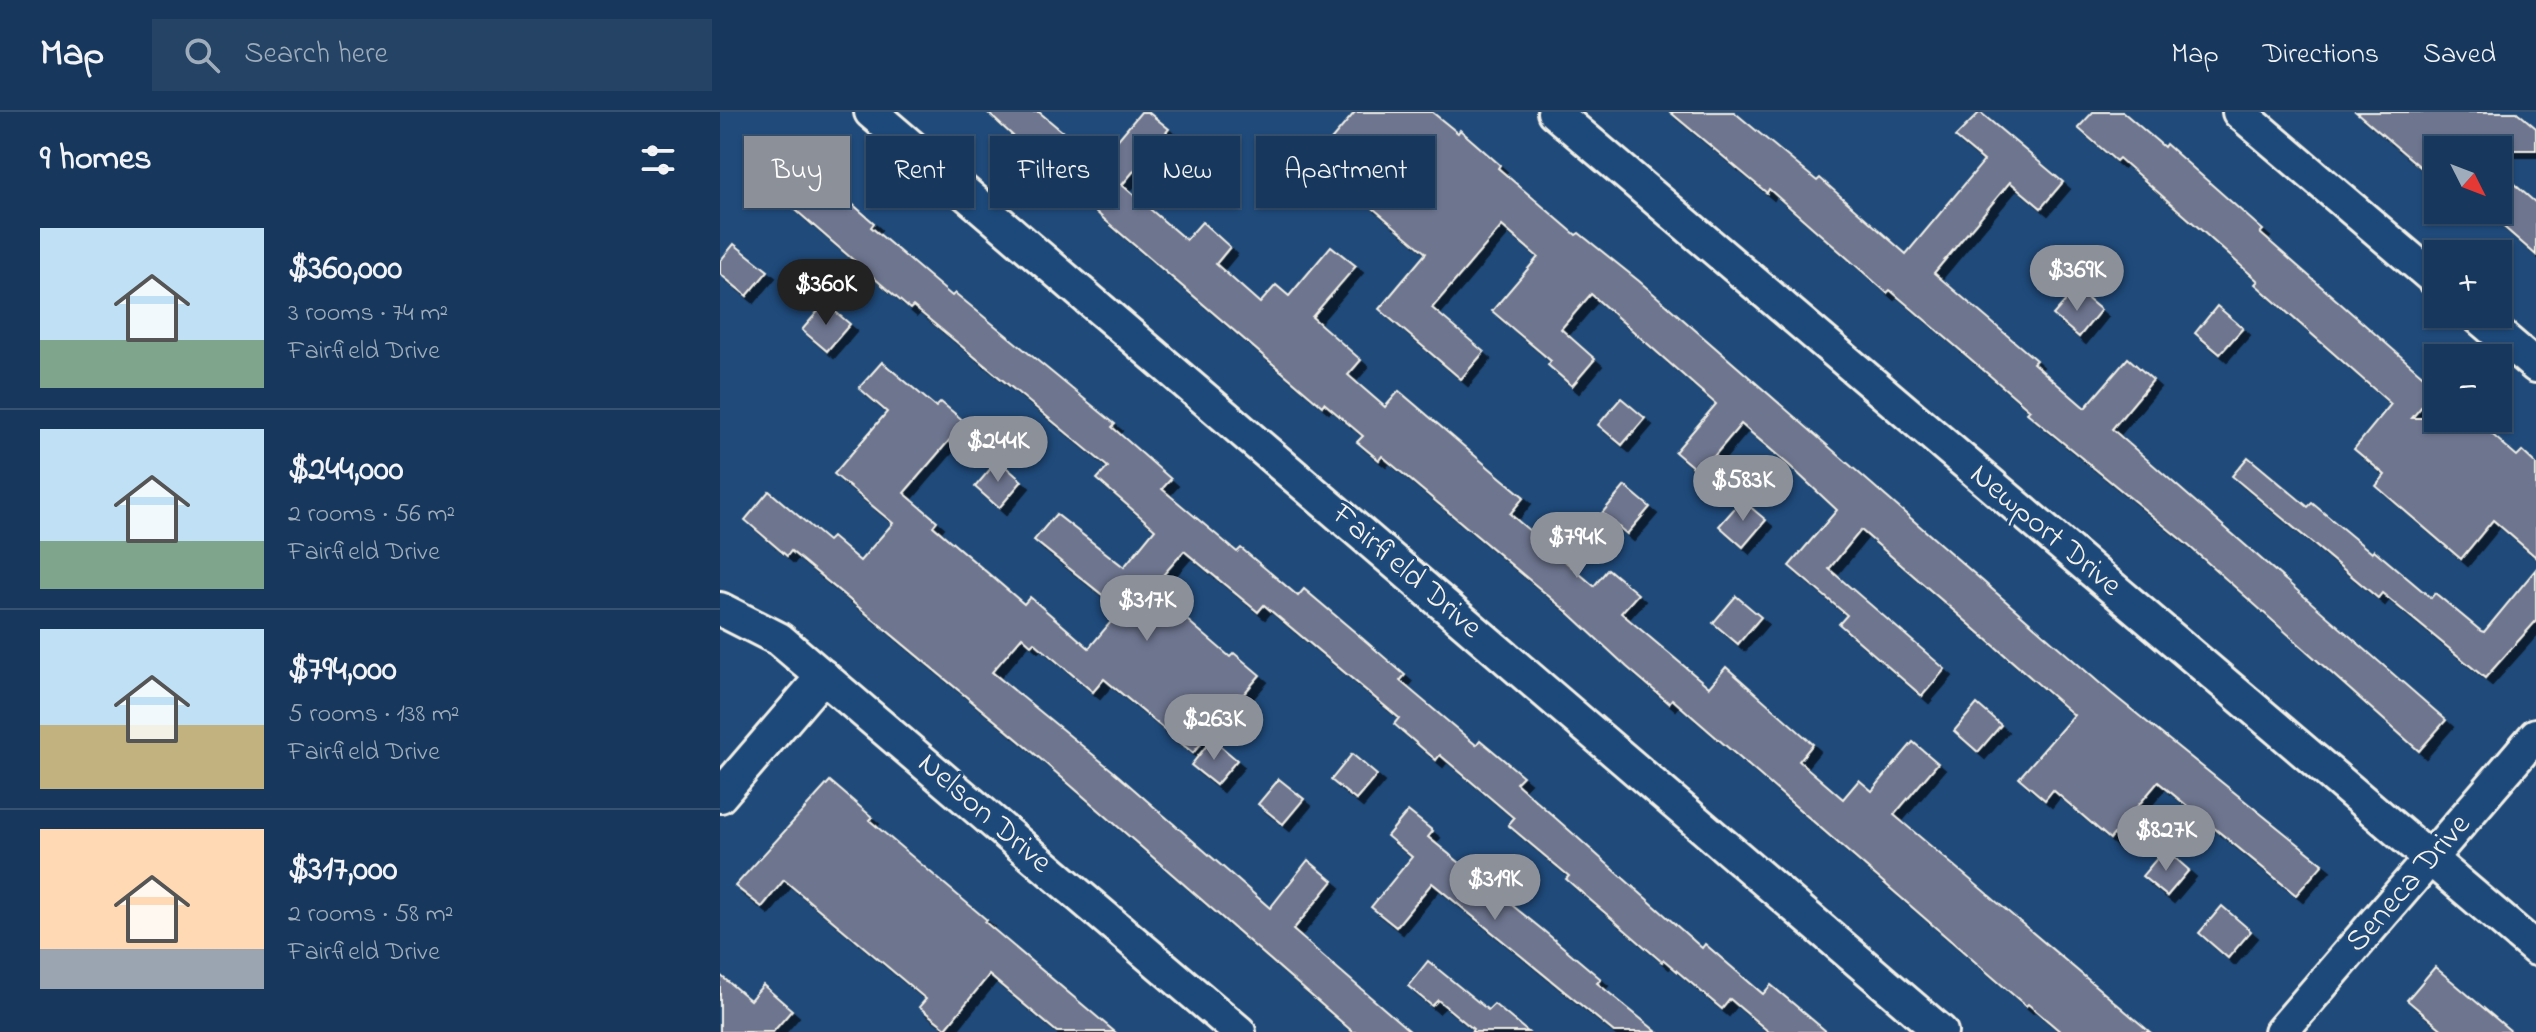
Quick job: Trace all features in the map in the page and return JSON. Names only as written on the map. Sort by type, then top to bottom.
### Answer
[{"type":"street","name":"Fairfield Drive","points":[[871,112],[1941,1032]]},
{"type":"street","name":"Newport Drive","points":[[1554,112],[2536,949]]},
{"type":"street","points":[[2239,112],[2424,270]]},
{"type":"street","points":[[2491,328],[2536,366]]},
{"type":"street","name":"Nelson Drive","points":[[720,609],[761,627],[823,676],[1239,1032]]},
{"type":"street","points":[[720,796],[823,676]]},
{"type":"street","name":"Seneca Drive","points":[[2281,1032],[2536,735]]},
{"type":"building","points":[[987,112],[1039,112],[1068,136],[1013,136]]},
{"type":"building","points":[[1141,112],[1148,112],[1169,129],[1163,136],[1134,136],[1134,171],[1122,185],[1134,195],[1134,208],[1149,208],[1186,240],[1202,222],[1230,247],[1216,264],[1260,303],[1276,285],[1289,296],[1331,246],[1356,266],[1312,317],[1361,360],[1348,375],[1385,407],[1399,391],[1524,497],[1510,514],[1594,586],[1608,569],[1638,594],[1621,613],[1709,687],[1726,667],[1813,744],[1799,761],[1843,799],[1859,780],[1872,791],[1913,742],[1938,763],[1894,815],[2150,1032],[2061,1032],[2028,1004],[2026,1006],[1672,699],[1669,703],[1570,614],[1382,456],[1379,460],[1357,442],[1363,436],[1324,403],[1322,406],[1092,208],[1118,208],[1118,139]]},
{"type":"building","points":[[1355,112],[1432,112],[1458,133],[1460,130],[1500,165],[1498,168],[1576,235],[1579,233],[1639,281],[2111,693],[2323,864],[2296,895],[2158,782],[2110,839],[2053,790],[2045,800],[2019,778],[2074,715],[1861,530],[1829,569],[1945,669],[1922,696],[1839,624],[1847,615],[1789,566],[1837,510],[1790,466],[1741,424],[1700,473],[1675,452],[1716,404],[1591,294],[1561,329],[1595,359],[1572,386],[1548,365],[1551,361],[1492,311],[1538,257],[1502,226],[1432,308],[1484,352],[1461,379],[1379,309],[1426,253],[1373,208],[1435,208],[1435,136],[1335,136]]},
{"type":"building","points":[[1670,112],[1734,112],[1817,181],[1820,178],[1906,254],[1984,161],[1955,137],[1980,112],[2063,182],[2041,208],[2010,182],[1934,273],[2036,360],[2033,363],[2085,408],[2128,358],[2153,380],[2112,429],[2446,720],[2419,751],[2189,546],[2027,413],[2030,410],[1890,290],[1887,293],[1769,189],[1767,193]]},
{"type":"building","points":[[2093,112],[2123,112],[2164,147],[2166,144],[2263,230],[2260,233],[2424,377],[2424,404],[2412,418],[2424,418],[2424,432],[2489,432],[2517,456],[2522,451],[2536,464],[2536,557],[2493,520],[2461,559],[2376,486],[2385,475],[2354,449],[2391,404],[2255,284],[2258,281],[2199,228],[2119,158],[2116,161],[2078,128]]},
{"type":"building","points":[[2356,112],[2517,112],[2536,128],[2536,150],[2512,150],[2512,136],[2424,136],[2424,170]]},
{"type":"building","points":[[2514,184],[2536,203],[2536,255],[2500,224],[2512,224]]},
{"type":"building","points":[[850,202],[874,223],[871,227],[952,296],[955,293],[1115,424],[1112,427],[1171,479],[1162,489],[1237,552],[1241,548],[1298,596],[1304,589],[1405,675],[1400,681],[1476,745],[1480,740],[1523,776],[1516,783],[1702,948],[1705,944],[1763,994],[1771,985],[1827,1032],[1769,1032],[1730,999],[1722,1009],[1566,879],[1569,876],[1508,825],[1514,818],[1440,755],[1436,760],[1394,724],[1399,718],[1264,605],[1258,612],[1184,551],[1151,589],[1230,657],[1234,653],[1260,675],[1193,753],[1104,679],[1093,692],[1034,642],[1031,645],[1022,637],[992,672],[1113,771],[1270,908],[1308,860],[1333,881],[1293,930],[1411,1032],[1353,1032],[1028,748],[791,551],[787,556],[745,520],[769,491],[828,541],[832,537],[860,561],[893,523],[834,474],[887,412],[859,388],[882,362],[936,407],[941,402],[965,422],[904,493],[937,521],[933,526],[1024,604],[1030,597],[1089,648],[1121,610],[1034,540],[1056,514],[1124,567],[1155,529],[1097,479],[1108,467],[913,306],[910,309],[793,208],[850,208]]},
{"type":"building","points":[[734,244],[768,271],[747,296],[720,274],[720,261]]},
{"type":"building","points":[[2076,289],[2101,310],[2079,337],[2053,315]]},
{"type":"building","points":[[825,303],[850,324],[827,351],[802,330]]},
{"type":"building","points":[[2217,306],[2243,328],[2220,354],[2195,333]]},
{"type":"building","points":[[1621,398],[1645,418],[1622,445],[1598,425]]},
{"type":"building","points":[[2248,457],[2308,507],[2312,503],[2431,598],[2435,593],[2481,631],[2484,632],[2536,569],[2536,621],[2485,678],[2382,593],[2378,598],[2232,476]]},
{"type":"building","points":[[998,460],[1022,481],[999,508],[975,487]]},
{"type":"building","points":[[1625,486],[1650,507],[1627,534],[1602,513]]},
{"type":"building","points":[[1742,500],[1766,520],[1743,547],[1719,526]]},
{"type":"building","points":[[1736,596],[1761,617],[1738,644],[1713,623]]},
{"type":"building","points":[[1977,704],[2001,725],[1978,752],[1954,731]]},
{"type":"building","points":[[1212,739],[1237,760],[1216,785],[1191,765]]},
{"type":"building","points":[[1352,754],[1377,775],[1356,800],[1331,780]]},
{"type":"building","points":[[1279,779],[1304,799],[1283,824],[1258,804]]},
{"type":"building","points":[[830,781],[872,817],[869,820],[1115,1032],[1057,1032],[989,975],[946,1028],[919,1007],[926,999],[784,880],[762,907],[735,886]]},
{"type":"building","points":[[1408,811],[1433,831],[1428,837],[1601,979],[1597,983],[1657,1032],[1614,1032],[1432,883],[1396,927],[1371,907],[1412,857],[1387,836]]},
{"type":"building","points":[[2165,849],[2189,870],[2167,896],[2142,876]]},
{"type":"building","points":[[2222,906],[2251,931],[2228,958],[2199,933]]},
{"type":"building","points":[[1428,961],[1488,1010],[1494,1004],[1528,1032],[1471,1032],[1473,1029],[1438,1000],[1432,1006],[1408,986]]},
{"type":"building","points":[[2435,967],[2512,1032],[2445,1032],[2407,1000]]},
{"type":"building","points":[[720,975],[750,1000],[763,985],[792,1010],[773,1032],[720,1032]]}]
